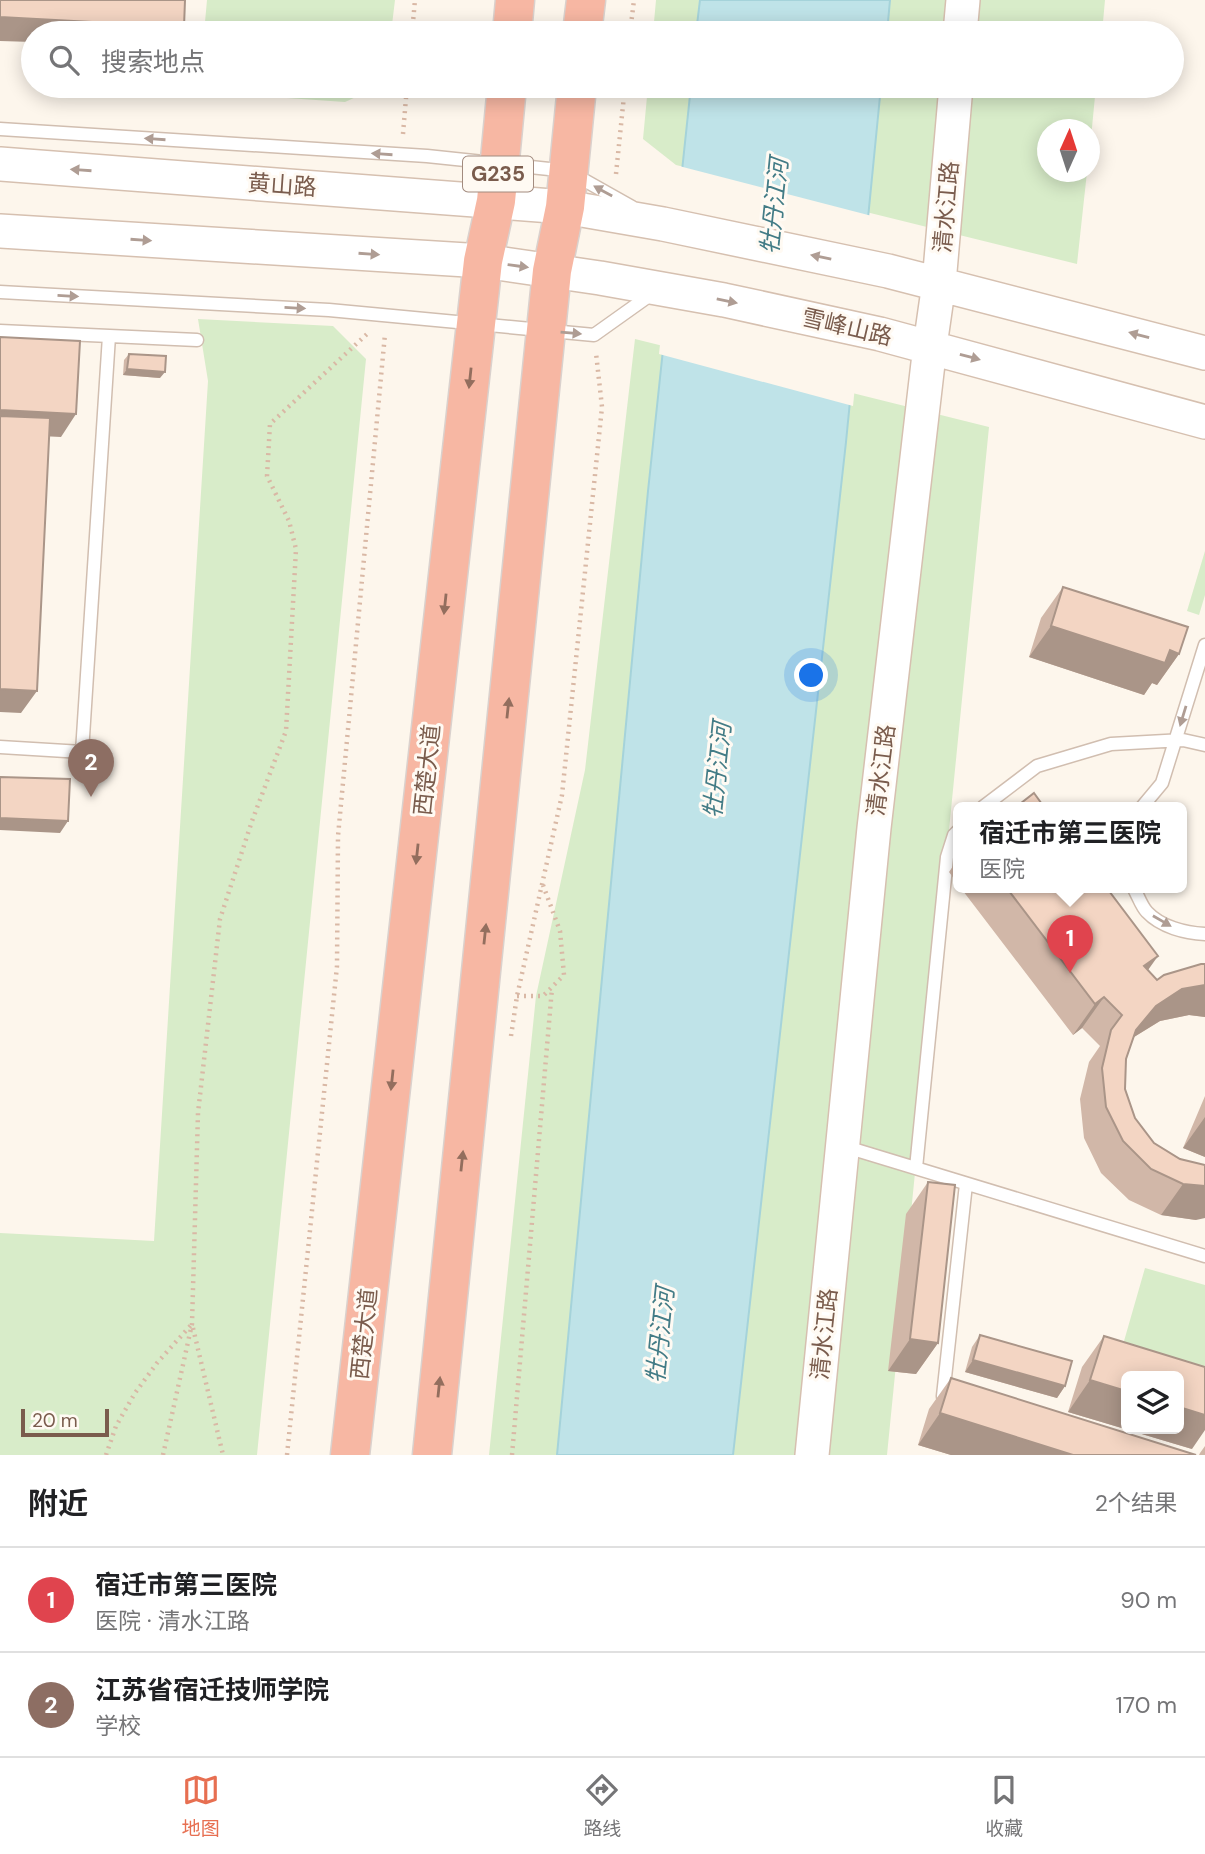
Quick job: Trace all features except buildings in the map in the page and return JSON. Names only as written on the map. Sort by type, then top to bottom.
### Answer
[{"type":"highway","points":[[513,21],[515,0]]},
{"type":"highway","points":[[583,21],[586,0]]},
{"type":"highway","name":"西楚大道","points":[[350,1455],[484,261],[497,182],[506,98]]},
{"type":"highway","points":[[432,1455],[552,271],[566,189],[576,98]]},
{"type":"main road","points":[[961,21],[963,0]]},
{"type":"main road","name":"清水江路","points":[[812,1455],[874,828],[939,283],[955,98]]},
{"type":"main road","name":"黄山路","points":[[0,164],[497,182],[566,189]]},
{"type":"main road","points":[[566,189],[663,224],[939,283],[1205,353]]},
{"type":"main road","points":[[0,231],[484,261]]},
{"type":"main road","name":"雪峰山路","points":[[484,261],[660,288],[880,334],[1205,422]]},
{"type":"lane","points":[[0,129],[401,155],[497,182]]},
{"type":"lane","points":[[566,189],[613,197],[663,224]]},
{"type":"lane","points":[[0,292],[329,310],[594,335],[660,288]]},
{"type":"lane","points":[[0,331],[197,340]]},
{"type":"lane","points":[[0,747],[82,752],[109,336]]},
{"type":"lane","points":[[1146,802],[1162,783],[1205,645]]},
{"type":"lane","points":[[990,802],[1037,766],[1111,744],[1176,740],[1205,745]]},
{"type":"lane","points":[[916,1168],[947,857],[953,838]]},
{"type":"lane","points":[[1136,893],[1147,912],[1162,923],[1187,933],[1205,934]]},
{"type":"lane","points":[[843,1146],[1205,1256]]},
{"type":"lane","points":[[956,1400],[943,1396],[965,1184]]},
{"type":"path","points":[[413,21],[415,0]]},
{"type":"path","points":[[631,21],[634,0]]},
{"type":"path","points":[[401,155],[406,98]]},
{"type":"path","points":[[613,197],[624,98]]},
{"type":"path","points":[[163,1455],[192,1324],[198,1113],[220,919],[252,821],[286,731],[296,549],[289,521],[267,476],[270,424],[387,316]]},
{"type":"path","points":[[287,1455],[337,966],[338,836],[387,316]]},
{"type":"path","points":[[510,1049],[517,996],[562,795],[602,407],[594,335]]},
{"type":"path","points":[[517,996],[543,996],[564,975],[560,931],[542,884]]},
{"type":"path","points":[[512,1455],[552,988]]},
{"type":"path","points":[[106,1455],[116,1426],[135,1393],[157,1363],[192,1324]]},
{"type":"path","points":[[192,1324],[223,1455]]},
{"type":"green space","points":[[207,0],[395,0],[392,21],[205,21]]},
{"type":"green space","points":[[656,0],[1105,0],[1103,21],[654,21]]},
{"type":"green space","points":[[286,98],[354,98],[345,102]]},
{"type":"green space","points":[[647,98],[1095,98],[1093,119],[1037,119],[1037,182],[1086,182],[1077,264],[676,165],[643,139]]},
{"type":"green space","points":[[198,319],[333,326],[366,359],[257,1455],[0,1455],[0,1233],[154,1241],[208,381]]},
{"type":"green space","points":[[635,339],[989,427],[887,1455],[489,1455],[536,996],[585,770]]},
{"type":"green space","points":[[1205,551],[1205,595],[1199,615],[1187,611]]},
{"type":"green space","points":[[1145,1268],[1205,1285],[1205,1372],[1122,1348]]},
{"type":"water","points":[[700,0],[890,0],[888,21],[697,21]]},
{"type":"water","name":"牡丹江河","points":[[690,98],[880,98],[846,442],[733,1455],[557,1455],[648,491]]},
{"type":"pier","points":[[679,166],[872,216],[853,406],[659,354]]},
{"type":"place","name":"江苏省宿迁技师学院","points":[[91,797]]},
{"type":"place","name":"宿迁市第三医院","points":[[1070,973]]}]
